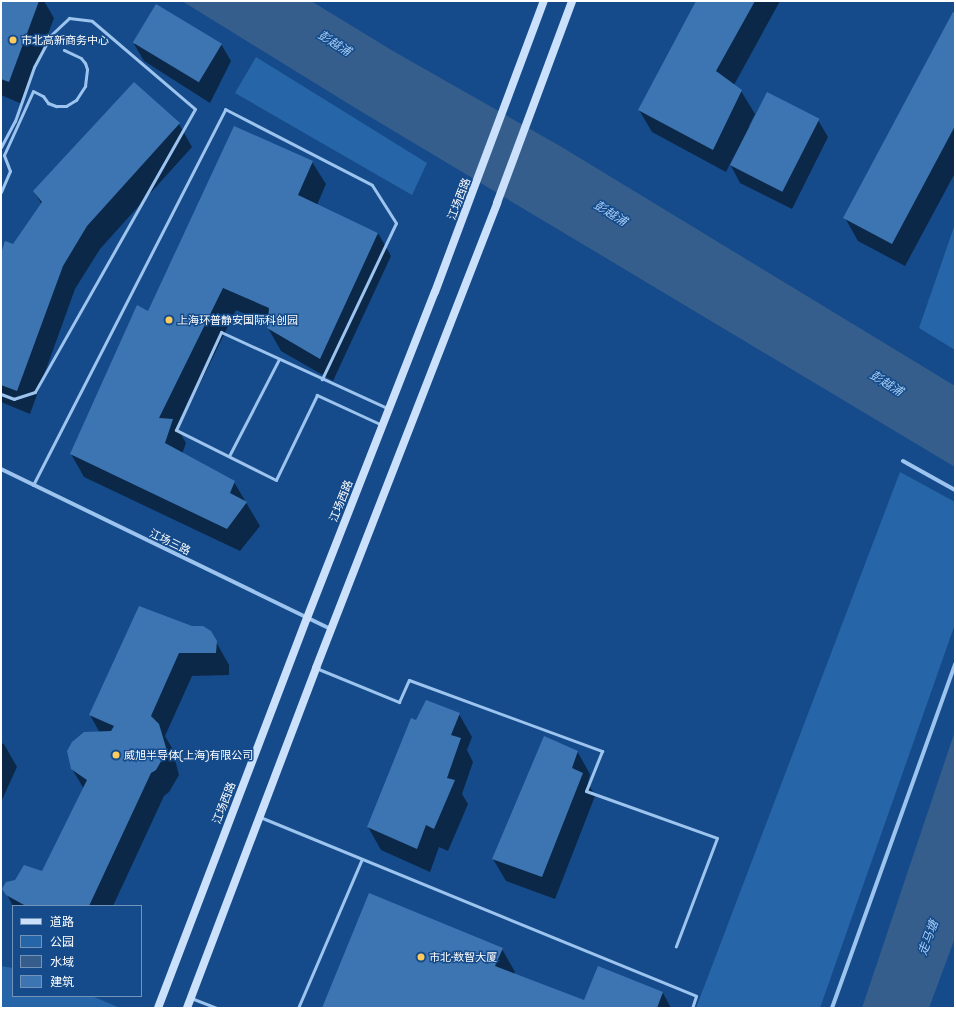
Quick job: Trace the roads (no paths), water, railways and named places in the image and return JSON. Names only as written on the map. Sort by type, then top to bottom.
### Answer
[{"type":"main road","name":"江场西路","points":[[158,1008],[306,618],[477,181],[544,1]]},
{"type":"main road","points":[[187,1008],[331,629],[497,203],[572,1]]},
{"type":"street","points":[[903,461],[955,490]]},
{"type":"street","name":"江场三路","points":[[1,470],[331,629]]},
{"type":"street","points":[[832,1008],[955,664]]},
{"type":"lane","points":[[1,147],[15,121],[34,67],[51,35],[69,18],[92,21],[195,109],[35,392],[14,400],[1,394]]},
{"type":"lane","points":[[1,192],[10,171],[2,154],[33,91],[43,96],[48,103],[66,106],[76,100],[85,86],[87,69],[85,64],[76,55],[64,50]]},
{"type":"lane","points":[[33,485],[225,109],[372,185],[396,223],[322,379]]},
{"type":"lane","points":[[382,425],[317,395],[276,480],[176,430],[221,332],[389,409]]},
{"type":"lane","points":[[229,456],[278,359]]},
{"type":"lane","points":[[316,668],[399,702],[409,680],[602,751],[586,791],[717,838],[676,946]]},
{"type":"lane","points":[[260,817],[696,996],[692,1008]]},
{"type":"lane","points":[[298,1008],[362,859]]},
{"type":"lane","points":[[191,998],[217,1008]]},
{"type":"water","name":"彭越浦","points":[[182,1],[311,1],[393,51],[560,146],[955,386],[955,467],[357,109]]},
{"type":"water","name":"走马塘","points":[[955,731],[955,938],[929,1008],[862,1008]]},
{"type":"place","name":"市北高新商务中心","points":[[13,40]]},
{"type":"place","name":"上海环普静安国际科创园","points":[[169,320]]},
{"type":"place","name":"威旭半导体(上海)有限公司","points":[[116,755]]},
{"type":"place","name":"市北·数智大厦","points":[[421,957]]}]
